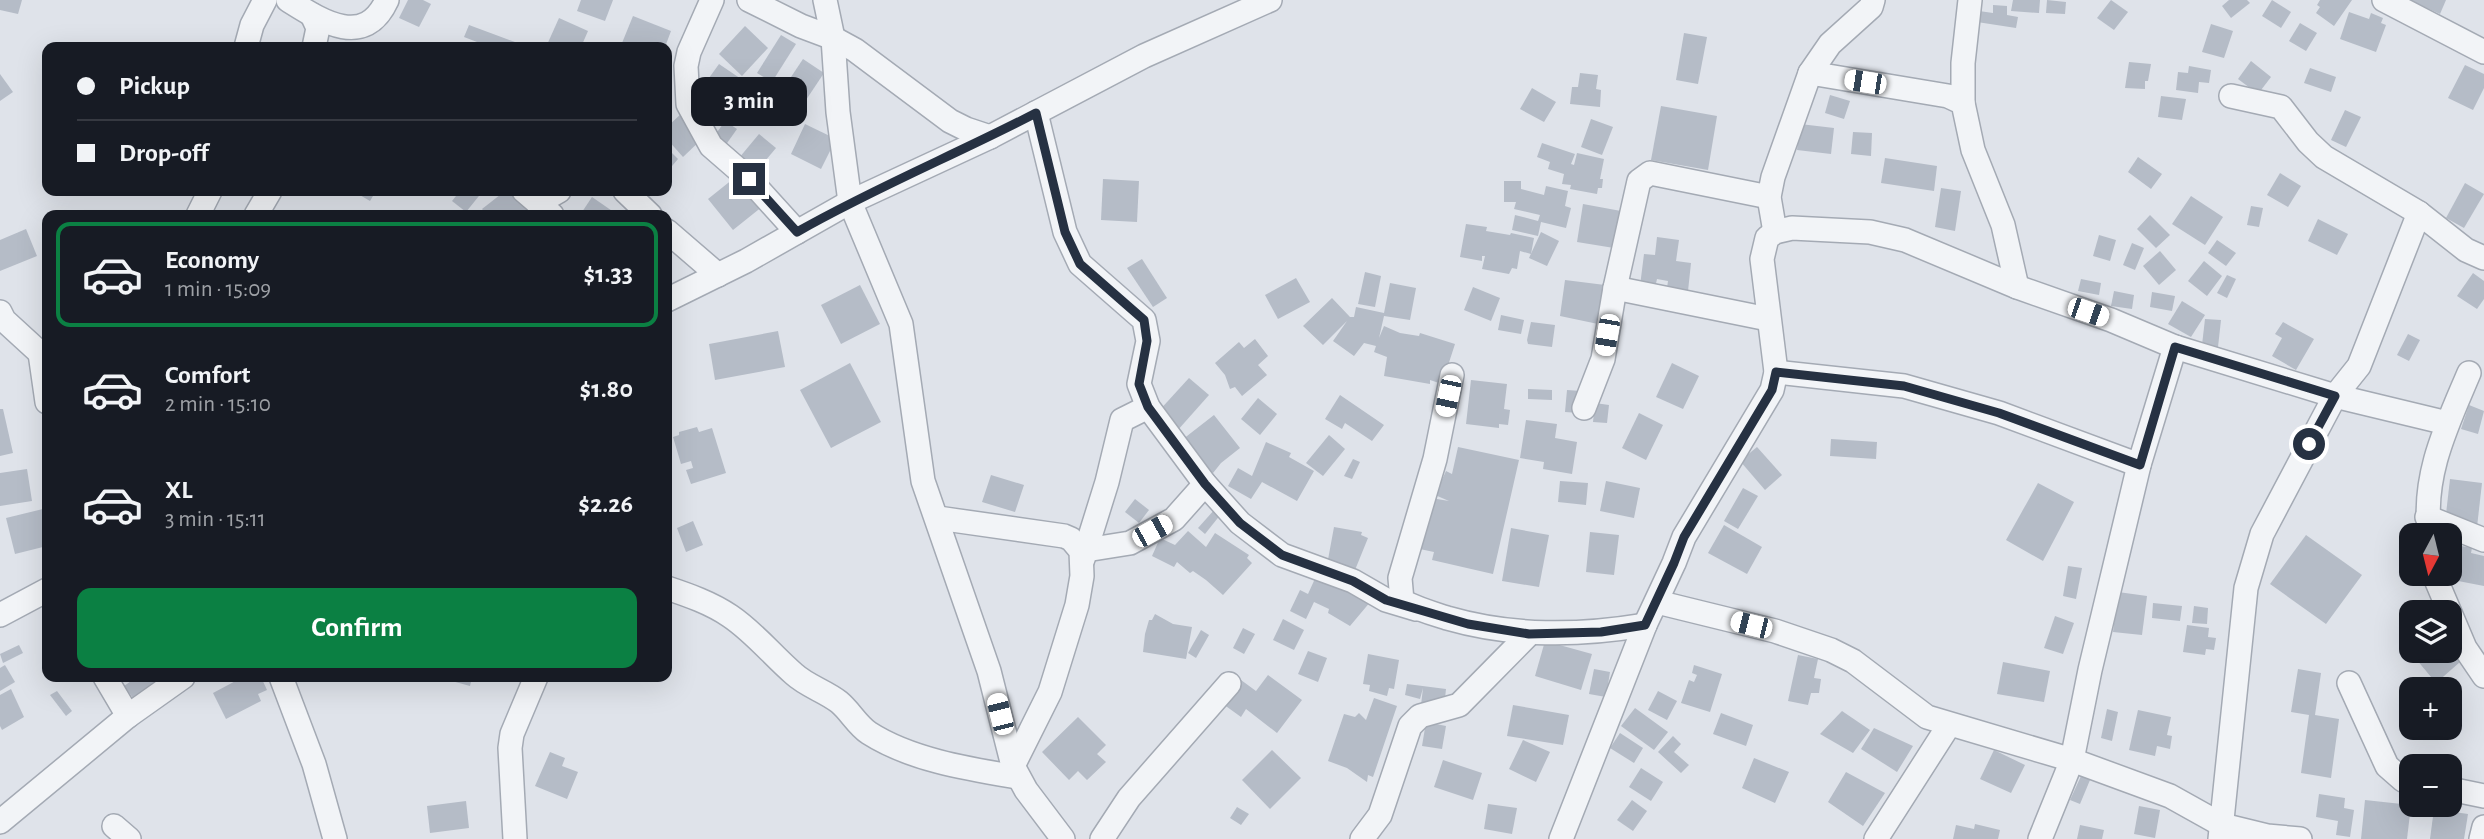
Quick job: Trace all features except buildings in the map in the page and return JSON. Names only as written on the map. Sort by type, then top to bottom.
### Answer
[{"type":"street","points":[[247,42],[252,25],[265,0]]},
{"type":"street","points":[[288,0],[331,25],[348,27],[363,24],[376,17],[387,0]]},
{"type":"street","points":[[712,0],[689,52],[686,66],[688,104],[711,146],[769,198],[797,232]]},
{"type":"street","points":[[749,0],[801,26],[833,38],[871,60],[950,121],[990,137]]},
{"type":"street","points":[[825,0],[833,38],[838,112],[850,202],[901,324],[923,481],[989,671],[1015,771],[1063,839]]},
{"type":"street","points":[[672,298],[850,202],[990,137],[1144,56],[1270,0]]},
{"type":"street","points":[[1775,232],[1769,197],[1773,177],[1810,73],[1830,44],[1871,7],[1873,0]]},
{"type":"street","points":[[1970,0],[1963,63],[1963,103],[1973,150],[2003,225],[2017,287]]},
{"type":"street","points":[[2384,0],[2484,52]]},
{"type":"street","points":[[312,15],[318,28],[315,42]]},
{"type":"street","points":[[1810,73],[1948,96],[1963,103]]},
{"type":"street","points":[[2231,96],[2281,107],[2308,142],[2325,157],[2419,214],[2466,250],[2484,258]]},
{"type":"street","points":[[1036,113],[1065,232],[1080,264],[1144,320],[1147,341],[1139,384],[1148,407],[1205,484],[1240,523],[1282,555],[1353,581],[1386,600],[1468,624],[1529,634],[1601,632],[1645,625]]},
{"type":"street","points":[[1584,408],[1603,359],[1615,288],[1639,181],[1650,173],[1769,197]]},
{"type":"street","points":[[630,196],[645,210]]},
{"type":"street","points":[[2221,832],[2246,588],[2262,534],[2335,396],[2359,366],[2419,214]]},
{"type":"street","points":[[1561,839],[1645,625],[1684,537],[1772,390],[1776,372],[1762,259],[1767,238],[1775,232],[1792,228],[1870,232],[1905,240],[2017,287],[2111,320],[2175,347],[2335,396],[2447,423]]},
{"type":"street","points":[[672,235],[718,275]]},
{"type":"street","points":[[1615,288],[1768,319]]},
{"type":"street","points":[[0,312],[4,320],[42,351]]},
{"type":"street","points":[[2040,839],[2072,760],[2090,670],[2140,465],[2175,347]]},
{"type":"street","points":[[1776,372],[1904,386],[1999,413],[2140,465]]},
{"type":"street","points":[[2428,523],[2428,484],[2447,423],[2469,373]]},
{"type":"street","points":[[1416,609],[1402,601],[1399,578],[1435,459],[1452,375]]},
{"type":"street","points":[[1015,771],[1050,692],[1077,605],[1084,554],[1107,482],[1122,421],[1148,407]]},
{"type":"street","points":[[1084,554],[1130,543],[1174,519],[1205,484]]},
{"type":"street","points":[[938,518],[1063,536],[1076,544],[1084,554]]},
{"type":"street","points":[[2462,534],[2484,540]]},
{"type":"street","points":[[2439,586],[2465,648],[2484,676]]},
{"type":"street","points":[[672,589],[730,616],[794,675],[831,696],[842,704],[867,732],[894,747],[946,762],[1015,771]]},
{"type":"street","points":[[0,615],[42,593]]},
{"type":"street","points":[[1657,602],[1775,631],[1831,650],[1853,661],[1927,717],[2072,760],[2170,796],[2221,832],[2301,839]]},
{"type":"street","points":[[1362,839],[1380,815],[1410,726],[1420,716],[1459,705],[1529,634]]},
{"type":"street","points":[[108,682],[128,716]]},
{"type":"street","points":[[0,822],[128,716],[176,682]]},
{"type":"street","points":[[283,682],[314,764],[335,839]]},
{"type":"street","points":[[515,839],[510,748],[512,734],[534,682]]},
{"type":"street","points":[[2349,683],[2387,766],[2399,776]]},
{"type":"street","points":[[1101,839],[1129,798],[1229,684]]},
{"type":"street","points":[[1876,839],[1949,725]]},
{"type":"street","points":[[2462,791],[2484,796]]},
{"type":"street","points":[[2481,839],[2484,827]]},
{"type":"route","points":[[749,179],[797,232],[850,202],[920,171],[1036,113],[1065,232],[1080,264],[1144,320],[1147,341],[1139,384],[1148,407],[1205,484],[1240,523],[1282,555],[1353,581],[1386,600],[1468,624],[1529,634],[1601,632],[1645,625],[1684,537],[1772,390],[1776,372],[1904,386],[1999,413],[2140,465],[2175,347],[2335,396],[2309,444]]}]
